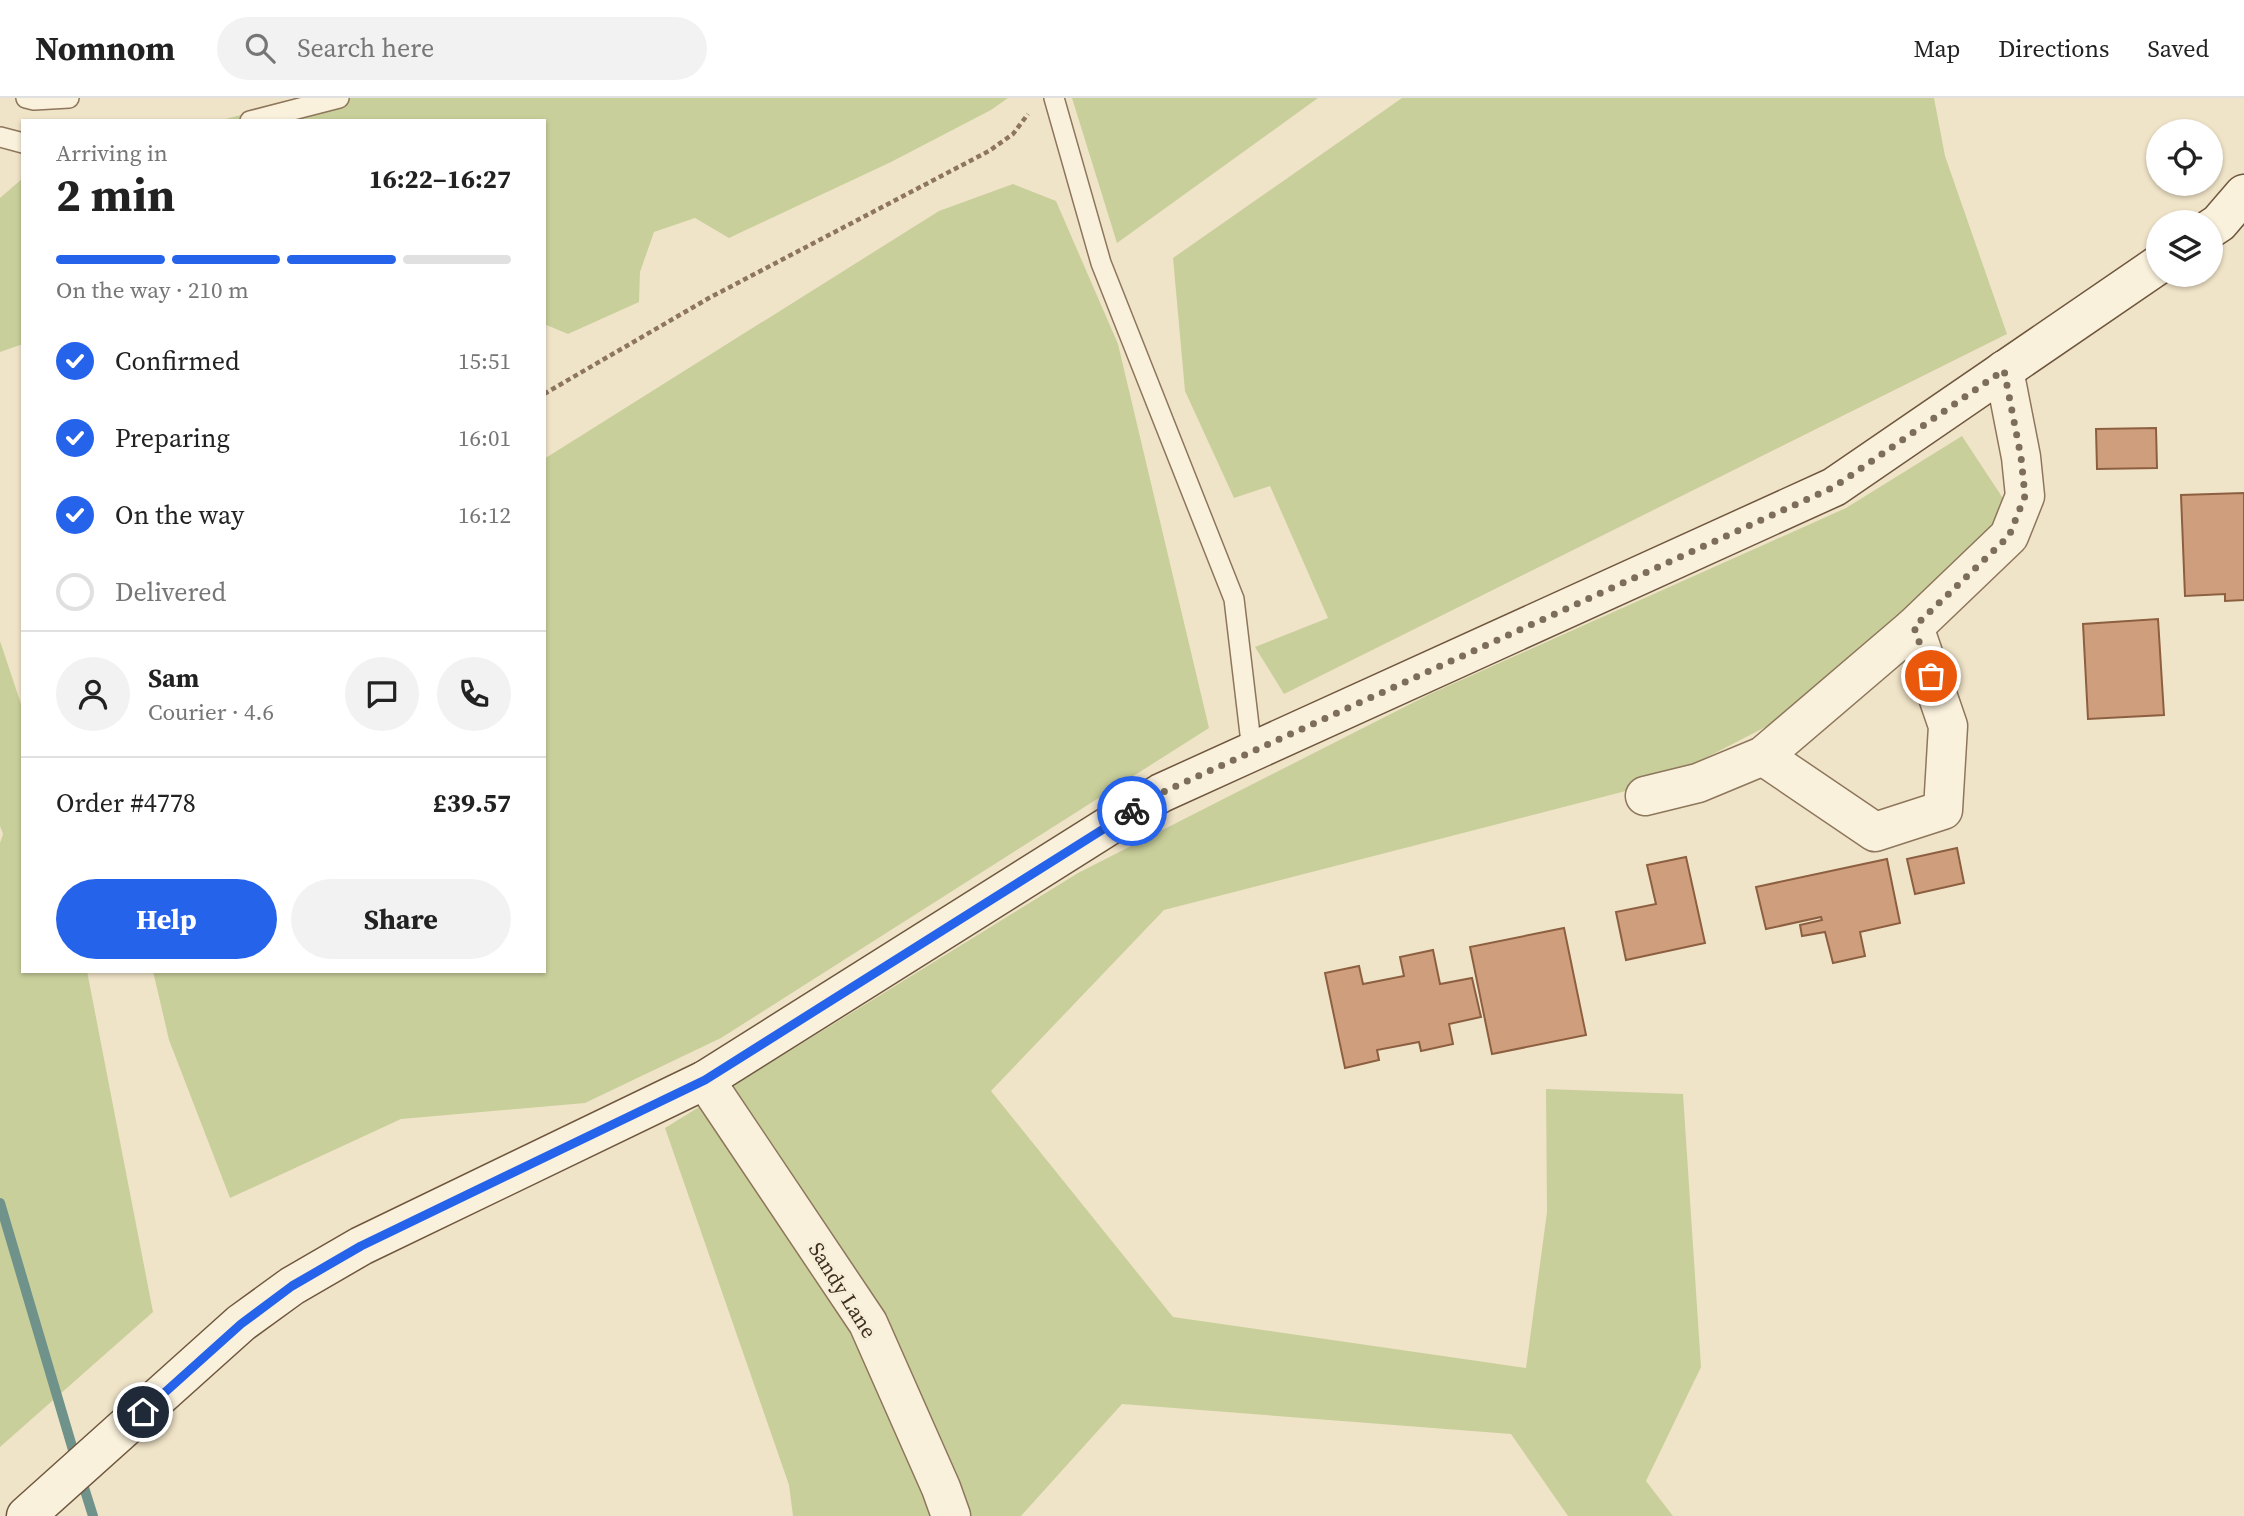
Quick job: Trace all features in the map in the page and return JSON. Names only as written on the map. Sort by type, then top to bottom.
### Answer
[{"type":"street","points":[[2223,218],[2244,194]]},
{"type":"street","points":[[26,1516],[241,1324],[292,1286],[361,1246],[705,1080],[1161,793],[1834,487],[2146,273]]},
{"type":"street","points":[[1645,796],[1698,783],[1763,756],[1914,627],[2009,536],[2025,496],[2021,457],[2004,370]]},
{"type":"street","points":[[1763,756],[1875,832],[1943,810],[1948,726],[1914,627]]},
{"type":"street","name":"Sandy Lane","points":[[705,1080],[868,1323],[951,1516]]},
{"type":"lane","points":[[26,98],[69,98]]},
{"type":"lane","points":[[258,119],[339,98]]},
{"type":"lane","points":[[1054,98],[1101,263],[1234,599],[1252,751]]},
{"type":"lane","points":[[0,137],[21,142]]},
{"type":"path","points":[[546,393],[709,298],[989,151],[1013,134],[1035,105]]},
{"type":"green space","points":[[306,98],[1008,98],[991,110],[891,162],[729,238],[695,218],[654,232],[640,272],[639,302],[568,334],[546,325],[546,119],[226,119]]},
{"type":"green space","points":[[1072,98],[1318,98],[1117,243]]},
{"type":"green space","points":[[1402,98],[1934,98],[1945,156],[2007,334],[1284,694],[1255,647],[1328,618],[1270,486],[1234,498],[1185,391],[1173,258]]},
{"type":"green space","points":[[21,180],[21,345],[0,352],[0,198]]},
{"type":"green space","points":[[1013,184],[1056,201],[1118,344],[1209,728],[721,1038],[585,1103],[401,1119],[230,1198],[169,1040],[153,973],[546,973],[546,458],[939,211]]},
{"type":"green space","points":[[1962,436],[2010,509],[1820,699],[1657,783],[1164,910],[991,1091],[1173,1317],[1526,1368],[1547,1212],[1546,1089],[1683,1094],[1701,1367],[1646,1481],[1673,1516],[1568,1516],[1511,1434],[1122,1404],[1021,1516],[793,1516],[789,1485],[665,1128],[1078,873],[1430,694],[1846,508]]},
{"type":"green space","points":[[0,641],[21,704],[21,973],[87,973],[153,1312],[0,1447],[0,843],[3,834],[0,826]]},
{"type":"building","points":[[2156,428],[2157,468],[2097,469],[2096,429]]},
{"type":"building","points":[[2244,493],[2244,600],[2225,601],[2225,594],[2185,596],[2181,495]]},
{"type":"building","points":[[2158,619],[2164,715],[2088,719],[2083,624]]},
{"type":"building","points":[[1957,848],[1964,883],[1915,894],[1907,859]]},
{"type":"building","points":[[1686,857],[1705,943],[1626,960],[1616,912],[1656,904],[1647,865]]},
{"type":"building","points":[[1887,859],[1900,923],[1860,932],[1865,956],[1833,963],[1825,932],[1802,936],[1800,925],[1822,920],[1821,917],[1766,929],[1756,887]]},
{"type":"building","points":[[1564,928],[1586,1035],[1492,1054],[1470,947]]},
{"type":"building","points":[[1433,950],[1440,984],[1472,978],[1481,1017],[1449,1024],[1453,1044],[1421,1051],[1419,1042],[1377,1050],[1379,1060],[1345,1068],[1325,973],[1359,966],[1363,984],[1404,976],[1400,957]]},
{"type":"waterway","points":[[0,1203],[76,1460]]},
{"type":"waterway","points":[[81,1478],[93,1516]]},
{"type":"way so far","points":[[1132,811],[1161,793],[1834,487],[2004,370],[2021,457],[2025,496],[2009,536],[1914,627],[1931,676]]},
{"type":"route","points":[[143,1412],[241,1324],[292,1286],[361,1246],[705,1080],[1132,811]]}]
